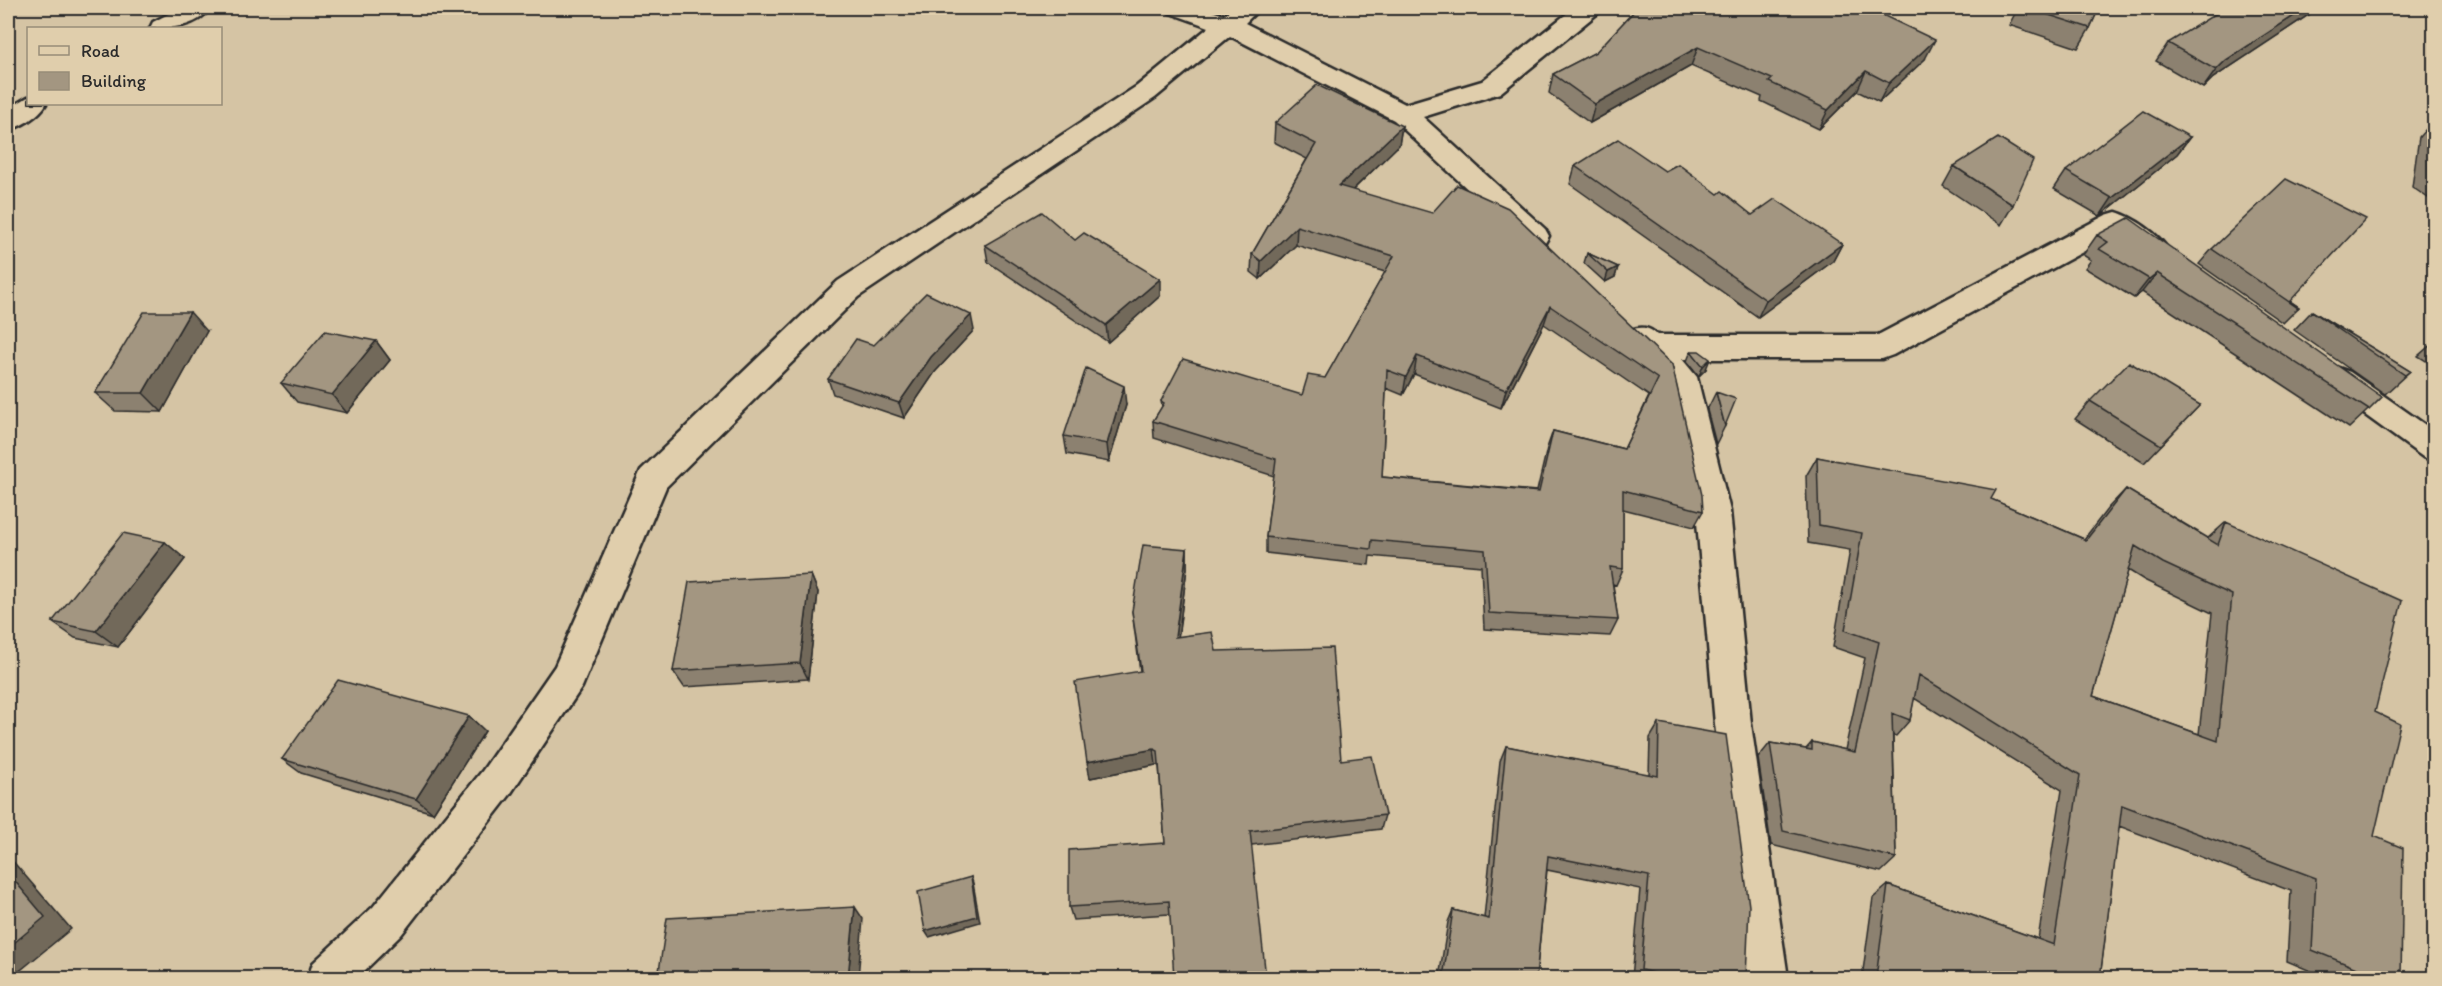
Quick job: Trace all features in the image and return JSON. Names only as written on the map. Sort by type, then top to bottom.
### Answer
[{"type":"street","points":[[164,27],[198,8]]},
{"type":"street","points":[[1179,8],[1238,16],[1403,114],[1558,258]]},
{"type":"street","points":[[1403,114],[1491,87],[1589,8]]},
{"type":"street","points":[[328,978],[394,912],[496,783],[569,676],[653,479],[848,289],[1146,92],[1238,16]]},
{"type":"street","points":[[8,121],[32,105]]},
{"type":"street","points":[[1650,347],[1882,347],[2115,222],[2174,263]]},
{"type":"street","points":[[1617,315],[1681,377],[1713,511],[1733,723],[1767,978]]},
{"type":"street","points":[[2319,366],[2434,448]]},
{"type":"building","points":[[1637,8],[1868,8],[1935,40],[1889,83],[1866,71],[1828,110],[1769,82],[1772,79],[1698,47],[1595,104],[1553,74],[1596,52]]},
{"type":"building","points":[[2027,8],[2099,8],[2090,28]]},
{"type":"building","points":[[2225,8],[2306,8],[2226,60],[2216,70],[2168,43]]},
{"type":"building","points":[[1317,85],[1402,126],[1339,186],[1432,213],[1457,185],[1508,208],[1672,365],[1702,495],[1703,511],[1623,490],[1623,569],[1610,567],[1618,620],[1489,613],[1485,550],[1372,540],[1371,549],[1266,537],[1276,459],[1153,421],[1164,403],[1161,401],[1183,359],[1302,395],[1308,375],[1325,378],[1394,256],[1297,226],[1261,261],[1252,254],[1316,144],[1275,123]],"holes":[[[1550,306],[1658,379],[1624,449],[1553,431],[1539,492],[1382,477],[1387,370],[1406,377],[1417,356],[1506,390]]]},
{"type":"building","points":[[2143,111],[2190,137],[2112,198],[2066,171]]},
{"type":"building","points":[[2434,125],[2434,173],[2429,169]]},
{"type":"building","points":[[1998,138],[2033,160],[2013,205],[1954,166]]},
{"type":"building","points":[[1618,139],[1665,171],[1678,164],[1718,194],[1722,191],[1752,215],[1775,199],[1842,244],[1766,300],[1575,166]]},
{"type":"building","points":[[2286,179],[2366,219],[2290,301],[2298,308],[2212,249]]},
{"type":"building","points":[[1042,212],[1075,240],[1084,233],[1160,279],[1106,325],[985,245]]},
{"type":"building","points":[[2129,218],[2382,397],[2369,410],[2157,273],[2149,279],[2099,249],[2108,242],[2097,235]]},
{"type":"building","points":[[1587,253],[1618,267],[1608,272]]},
{"type":"building","points":[[926,293],[971,315],[931,357],[899,403],[828,379],[856,339],[874,345]]},
{"type":"building","points":[[2312,311],[2410,371],[2405,375]]},
{"type":"building","points":[[144,312],[190,312],[143,393],[95,393]]},
{"type":"building","points":[[325,331],[376,341],[332,395],[281,383]]},
{"type":"building","points":[[1691,351],[1699,351],[1710,359],[1703,366]]},
{"type":"building","points":[[2129,362],[2200,405],[2161,445],[2090,401]]},
{"type":"building","points":[[1086,368],[1124,386],[1107,444],[1064,436]]},
{"type":"building","points":[[1716,392],[1736,399],[1725,426]]},
{"type":"building","points":[[1817,457],[1996,490],[1991,499],[2086,540],[2126,489],[2218,545],[2226,522],[2402,601],[2375,712],[2400,724],[2374,836],[2403,848],[2401,978],[2381,978],[2312,950],[2316,878],[2122,805],[2100,978],[1876,978],[1888,885],[2054,945],[2080,775],[1919,675],[1910,720],[1892,713],[1896,858],[1783,831],[1770,743],[1812,750],[1812,742],[1855,752],[1879,642],[1845,630],[1862,533],[1819,525]],"holes":[[[2135,546],[2163,563],[2232,595],[2218,741],[2093,696]]]},
{"type":"building","points":[[123,533],[165,542],[96,631],[52,622]]},
{"type":"building","points":[[1143,545],[1187,549],[1175,637],[1212,632],[1216,651],[1332,648],[1341,760],[1372,756],[1385,815],[1250,831],[1266,978],[1174,978],[1169,901],[1069,907],[1069,850],[1165,843],[1158,751],[1154,749],[1087,762],[1075,682],[1141,671],[1132,611]]},
{"type":"building","points":[[811,575],[800,663],[673,671],[689,582]]},
{"type":"building","points":[[338,680],[469,716],[416,799],[282,759]]},
{"type":"building","points":[[1659,723],[1726,735],[1749,906],[1746,978],[1673,978],[1641,970],[1649,876],[1548,856],[1536,978],[1443,978],[1453,910],[1489,919],[1506,746],[1658,776]]},
{"type":"building","points":[[8,873],[45,917],[8,948]]},
{"type":"building","points":[[971,877],[977,916],[925,931],[918,892]]},
{"type":"building","points":[[855,907],[848,978],[658,978],[667,918]]}]
